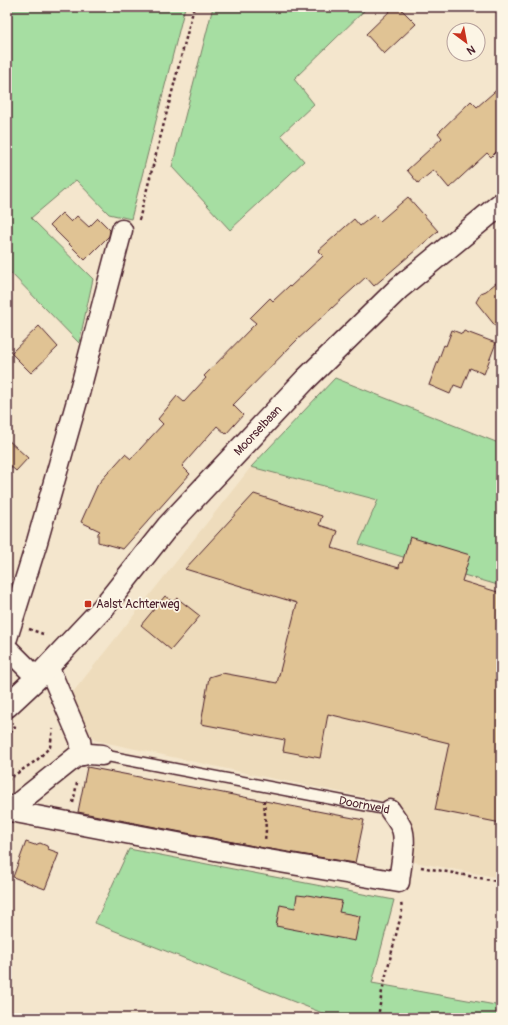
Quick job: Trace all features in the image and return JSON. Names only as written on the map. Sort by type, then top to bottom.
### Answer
[{"type":"main road","name":"Moorselbaan","points":[[7,706],[42,672],[103,608],[168,526],[305,380],[399,288],[501,204]]},
{"type":"street","points":[[7,638],[37,542],[77,401],[122,230]]},
{"type":"street","points":[[7,648],[42,672],[80,740],[82,756]]},
{"type":"street","name":"Doornveld","points":[[8,811],[77,756],[89,754],[102,755]]},
{"type":"street","name":"Doornveld","points":[[8,811],[262,859],[400,873],[403,854],[402,830],[390,810]]},
{"type":"lane","name":"Doornveld","points":[[102,755],[267,785],[390,810]]},
{"type":"path","points":[[7,780],[37,760],[50,747],[54,726]]},
{"type":"path","points":[[70,822],[82,756]]},
{"type":"path","points":[[262,859],[266,830],[263,801],[267,785]]},
{"type":"path","points":[[378,1018],[382,991],[402,910],[400,873],[501,882]]},
{"type":"shaded area","points":[[251,467],[378,500],[359,544],[501,586],[501,878],[409,861],[412,830],[400,804],[255,775],[94,740],[70,696]]},
{"type":"green space","points":[[7,7],[185,7],[131,219],[109,214],[76,180],[31,218],[93,279],[79,343],[7,269]]},
{"type":"green space","points":[[213,7],[368,7],[294,79],[314,104],[281,135],[304,161],[230,230],[172,167]]},
{"type":"green space","points":[[335,378],[501,444],[501,586],[359,544],[378,500],[251,467]]},
{"type":"green space","points":[[129,849],[394,900],[372,983],[501,1006],[501,1018],[335,1018],[95,923]]},
{"type":"building","points":[[394,7],[399,7],[416,24],[384,54],[366,34]]},
{"type":"building","points":[[501,86],[501,147],[491,157],[487,153],[449,188],[434,170],[418,183],[407,170],[442,138],[438,133],[471,101],[477,107]]},
{"type":"building","points":[[408,197],[438,231],[374,286],[366,277],[297,340],[233,405],[243,415],[226,434],[217,426],[182,466],[190,474],[123,549],[98,542],[98,533],[100,531],[81,522],[98,484],[125,454],[131,459],[163,424],[158,419],[177,396],[184,402],[206,378],[204,376],[256,323],[250,318],[270,298],[273,301],[323,256],[318,251],[354,219],[360,226],[374,215],[380,221]]},
{"type":"building","points":[[62,213],[71,222],[77,216],[89,227],[98,218],[110,230],[109,236],[85,260],[50,225]]},
{"type":"building","points":[[501,279],[501,333],[476,302],[481,293],[486,291]]},
{"type":"building","points":[[39,326],[58,347],[31,373],[11,353]]},
{"type":"building","points":[[452,330],[462,334],[464,331],[496,343],[484,374],[470,368],[462,388],[454,385],[450,394],[429,385],[444,345],[446,346]]},
{"type":"building","points":[[7,439],[28,458],[16,471],[7,463]]},
{"type":"building","points":[[254,494],[322,516],[319,525],[338,531],[332,548],[399,568],[410,537],[470,555],[462,581],[501,593],[501,823],[435,810],[449,743],[328,714],[320,758],[283,751],[285,740],[201,724],[209,677],[222,673],[277,683],[297,603],[185,569]]},
{"type":"building","points":[[165,596],[173,602],[177,598],[200,616],[171,650],[141,625]]},
{"type":"building","points":[[87,767],[364,820],[355,863],[264,848],[78,812]]},
{"type":"building","points":[[26,842],[35,845],[40,843],[47,846],[48,849],[59,853],[45,889],[13,877]]},
{"type":"building","points":[[297,895],[307,895],[342,901],[339,912],[360,916],[355,941],[276,926],[280,905],[295,908]]},
{"type":"place","name":"Aalst Achterweg","points":[[88,604]]}]
